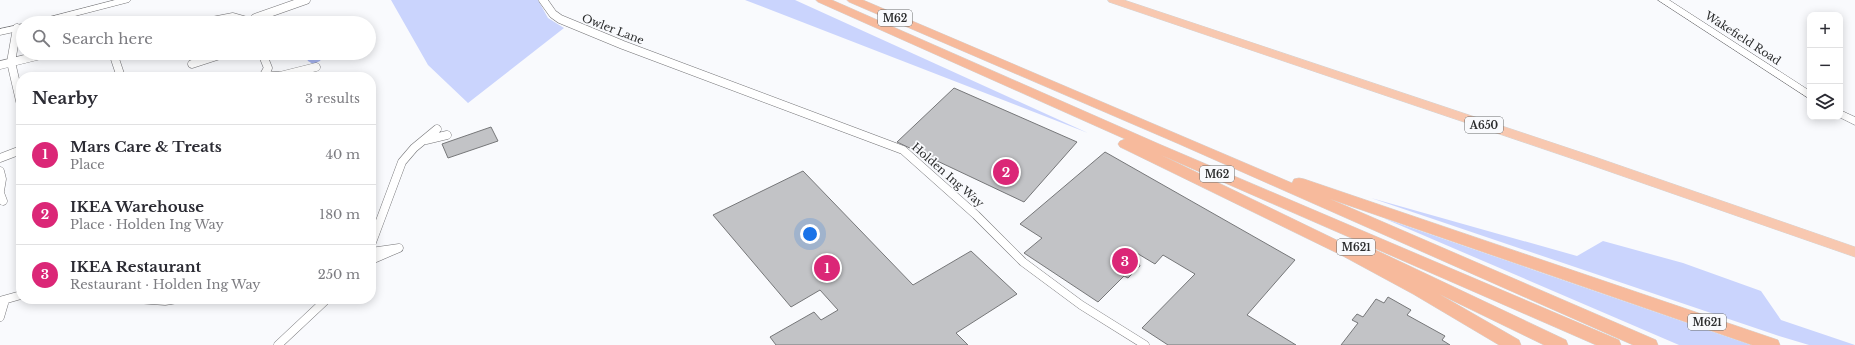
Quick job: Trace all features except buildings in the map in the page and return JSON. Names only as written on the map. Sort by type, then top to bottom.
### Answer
[{"type":"highway","name":"M62","points":[[822,0],[852,7],[1215,155],[1650,345]]},
{"type":"highway","name":"A650","points":[[1113,0],[1590,160],[1855,252]]},
{"type":"highway","name":"M62","points":[[852,7],[1154,147],[1613,345]]},
{"type":"highway","name":"M62","points":[[852,7],[908,43],[1266,211],[1419,290],[1513,345]]},
{"type":"highway","name":"M621","points":[[1154,147],[1560,345]]},
{"type":"highway","name":"M621","points":[[1215,155],[1772,345]]},
{"type":"main road","points":[[64,16],[126,0]]},
{"type":"main road","name":"Wakefield Road","points":[[1663,0],[1807,94]]},
{"type":"main road","points":[[0,32],[16,28]]},
{"type":"main road","points":[[1843,115],[1855,122]]},
{"type":"street","points":[[261,16],[306,0]]},
{"type":"street","name":"Owler Lane","points":[[543,0],[553,14],[560,19],[683,67]]},
{"type":"street","points":[[16,43],[11,62],[16,84]]},
{"type":"street","points":[[0,65],[19,60]]},
{"type":"street","points":[[115,60],[119,72]]},
{"type":"street","points":[[192,64],[204,60]]},
{"type":"street","points":[[265,60],[268,68],[266,72]]},
{"type":"street","points":[[296,72],[316,67]]},
{"type":"street","name":"Holden Ing Way","points":[[683,67],[902,150],[918,162],[968,207],[1023,262],[1081,305],[1145,345]]},
{"type":"street","points":[[376,230],[402,162],[414,148],[437,129]]},
{"type":"street","points":[[424,141],[447,135]]},
{"type":"street","points":[[0,158],[16,152]]},
{"type":"street","points":[[0,171],[2,179],[1,195]]},
{"type":"street","points":[[376,216],[381,216]]},
{"type":"street","points":[[376,251],[399,248],[376,258]]},
{"type":"street","points":[[0,317],[2,300],[16,296]]},
{"type":"street","points":[[278,345],[322,304]]},
{"type":"shaded area","points":[[391,0],[538,0],[548,18],[564,28],[468,103],[428,65]]},
{"type":"shaded area","points":[[745,0],[795,0],[1088,133]]},
{"type":"shaded area","points":[[308,60],[320,60],[313,64]]},
{"type":"shaded area","points":[[1371,198],[1577,256],[1603,241],[1683,263],[1761,291],[1781,320],[1855,345],[1809,345],[1779,336]]},
{"type":"shaded area","points":[[1383,218],[1751,345],[1679,345]]},
{"type":"place","name":"IKEA Warehouse","points":[[1006,172]]},
{"type":"place","name":"IKEA Restaurant","points":[[1125,261]]},
{"type":"place","name":"Mars Care & Treats","points":[[827,268]]}]
